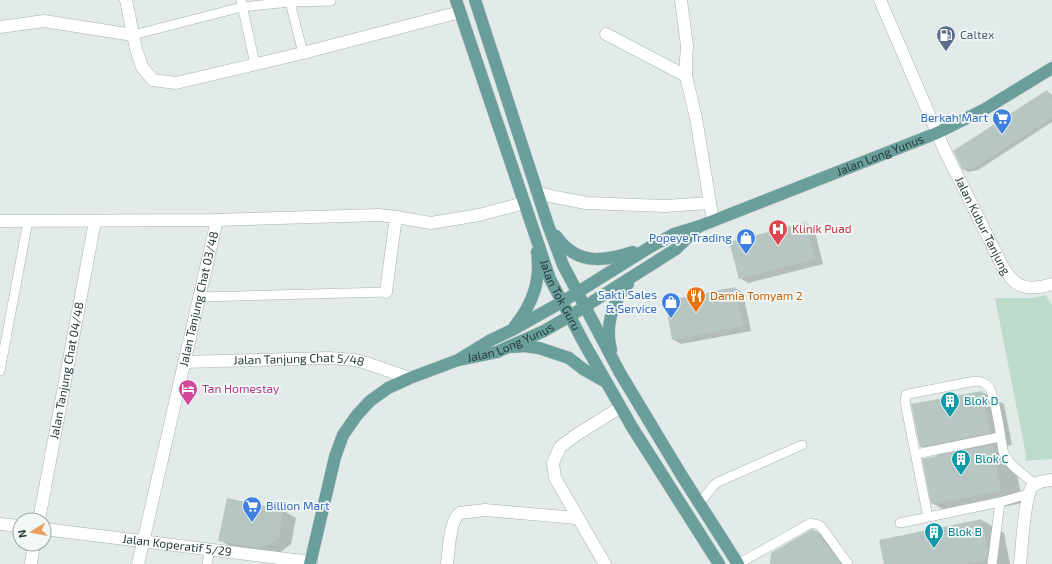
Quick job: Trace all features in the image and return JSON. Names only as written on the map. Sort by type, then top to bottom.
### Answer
[{"type":"main road","name":"Jalan Tok Guru","points":[[456,0],[550,279],[621,407],[719,564]]},
{"type":"main road","name":"Jalan Tok Guru","points":[[475,0],[548,225],[563,265],[620,372],[699,504],[738,564]]},
{"type":"main road","name":"Jalan Long Yunus","points":[[458,360],[489,341],[562,302],[650,247],[674,234],[700,226],[937,133],[985,109],[1052,68]]},
{"type":"main road","points":[[548,225],[562,244],[577,255],[591,259],[619,257],[650,247]]},
{"type":"main road","name":"Jalan Long Yunus","points":[[310,563],[335,457],[343,435],[357,415],[370,401],[388,388],[410,378],[458,360],[497,352],[534,336],[586,307],[676,249],[700,226]]},
{"type":"main road","points":[[512,330],[526,312],[533,298],[537,279],[538,260],[534,233]]},
{"type":"main road","points":[[620,372],[610,349],[608,332],[611,314],[618,296],[628,283],[648,266]]},
{"type":"main road","points":[[508,348],[524,346],[539,348],[555,353],[569,358],[583,369],[607,383]]},
{"type":"street","points":[[126,0],[136,49],[142,67],[153,80],[176,83],[303,53],[460,12]]},
{"type":"street","points":[[681,0],[687,46],[686,76],[696,118],[713,221]]},
{"type":"street","name":"Jalan Kubur Tanjung","points":[[880,0],[937,133],[1004,269],[1014,282],[1030,288],[1052,284]]},
{"type":"street","points":[[0,27],[44,21],[133,35]]},
{"type":"street","points":[[606,34],[686,76]]},
{"type":"street","points":[[538,192],[550,196],[586,203],[665,206],[710,203]]},
{"type":"street","points":[[0,221],[217,220],[379,215],[431,223],[479,215],[524,203]]},
{"type":"street","points":[[386,292],[396,217]]},
{"type":"street","name":"Jalan Tanjung Chat 03/48","points":[[138,564],[217,220]]},
{"type":"street","name":"Jalan Tanjung Chat 04/48","points":[[40,512],[95,221]]},
{"type":"street","name":"Jalan Tanjung Chat 5/48","points":[[184,362],[330,358],[355,360],[410,378]]},
{"type":"street","points":[[605,564],[555,478],[552,463],[560,447],[576,435],[621,407]]},
{"type":"street","points":[[1020,564],[1032,489],[1040,482],[1052,480]]},
{"type":"street","points":[[448,564],[453,522],[454,518],[460,513],[485,510],[577,518]]},
{"type":"street","points":[[0,524],[12,525]]},
{"type":"street","name":"Jalan Koperatif 5/29","points":[[52,530],[210,549],[288,562],[310,563]]},
{"type":"street","points":[[30,564],[32,552]]},
{"type":"lane","points":[[133,35],[242,4],[332,1]]},
{"type":"lane","points":[[290,2],[303,53]]},
{"type":"lane","points":[[242,4],[255,64]]},
{"type":"lane","points":[[0,371],[28,221]]},
{"type":"lane","points":[[199,297],[386,292]]},
{"type":"lane","points":[[900,523],[1000,502],[1032,489],[1006,458],[1000,437],[992,392],[981,381],[906,395],[905,402],[928,517]]},
{"type":"lane","points":[[916,454],[1000,437]]},
{"type":"lane","points":[[699,504],[718,482],[802,446]]},
{"type":"lane","points":[[992,564],[1000,502]]},
{"type":"lane","points":[[738,564],[811,523],[819,525],[822,528],[848,564]]},
{"type":"lane","points":[[207,564],[210,549]]},
{"type":"green space","points":[[1046,295],[1052,305],[1052,459],[1025,461],[1026,455],[995,298],[1032,298]]},
{"type":"building","name":"Berkah Mart","points":[[1047,90],[1052,98],[1052,118],[974,168],[963,170],[953,151]]},
{"type":"building","points":[[806,222],[815,259],[739,279],[729,242]]},
{"type":"building","points":[[735,287],[743,326],[672,340],[665,301]]},
{"type":"building","name":"Blok D","points":[[982,391],[990,433],[920,447],[911,404]]},
{"type":"building","name":"Blok C","points":[[992,445],[1001,491],[931,504],[922,459]]},
{"type":"building","name":"Billion Mart","points":[[227,498],[284,510],[279,537],[270,544],[259,548],[218,541]]},
{"type":"building","name":"Blok B","points":[[982,519],[988,548],[986,560],[968,564],[884,564],[879,540]]},
{"type":"building","points":[[812,529],[817,532],[841,564],[770,564],[771,553]]},
{"type":"place","name":"Caltex","points":[[946,52]]},
{"type":"place","name":"Berkah Mart","points":[[1002,135]]},
{"type":"place","name":"Klinik Puad","points":[[778,246]]},
{"type":"place","name":"Popeye Trading","points":[[746,255]]},
{"type":"place","name":"Damia Tomyam 2","points":[[696,313]]},
{"type":"place","name":"Sakti Sales & Service","points":[[671,319]]},
{"type":"place","name":"Tan Homestay","points":[[188,406]]},
{"type":"place","name":"Blok D","points":[[950,418]]},
{"type":"place","name":"Blok C","points":[[961,476]]},
{"type":"place","name":"Billion Mart","points":[[252,523]]},
{"type":"place","name":"Blok B","points":[[934,549]]}]
